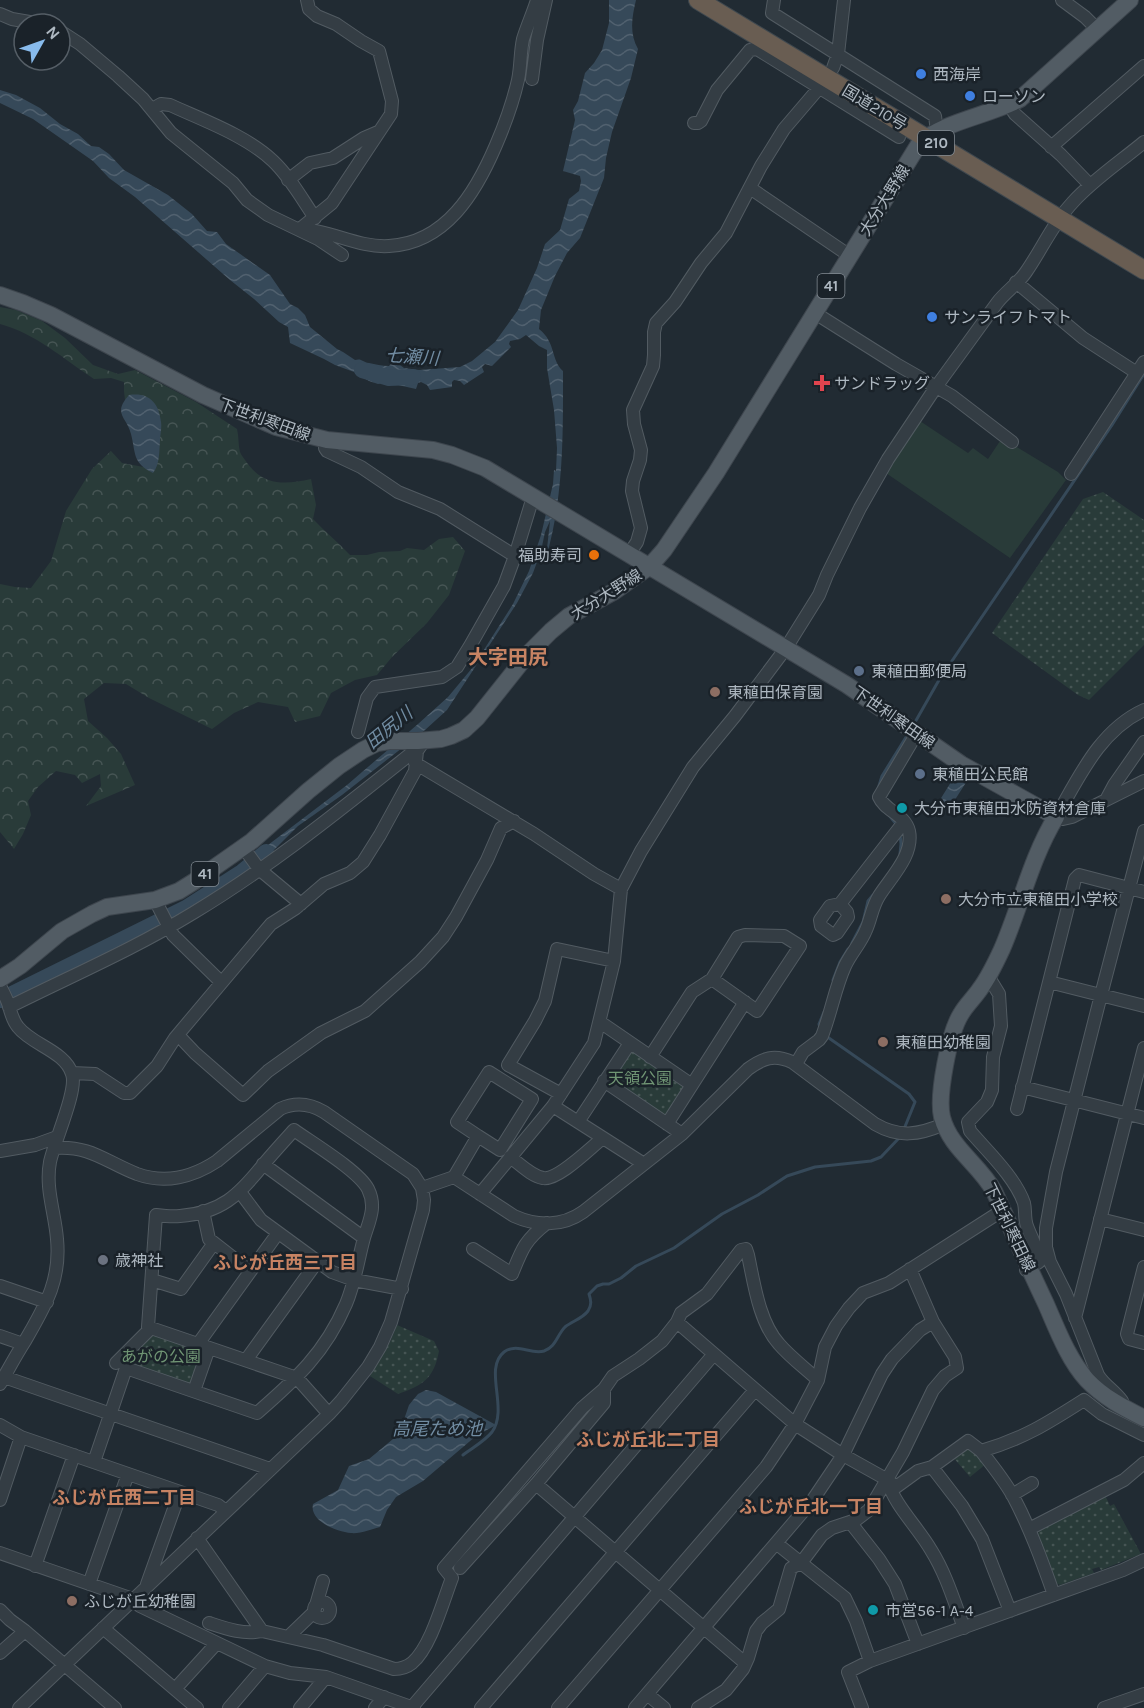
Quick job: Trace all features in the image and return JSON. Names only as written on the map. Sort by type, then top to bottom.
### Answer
[{"type":"highway","name":"国道210号","points":[[698,0],[727,8],[1063,214],[1144,270]]},
{"type":"highway","name":"国道210号","points":[[1063,214],[1144,256]]},
{"type":"main road","points":[[931,134],[1009,105],[1027,94],[1130,0]]},
{"type":"main road","name":"大分大野線","points":[[1,985],[62,931],[92,914],[107,907],[158,906],[179,891],[246,852],[265,830],[308,791],[353,756],[377,743],[395,740],[420,744],[447,738],[464,730],[550,631],[569,616],[615,591],[649,567],[716,473],[919,144],[931,134]]},
{"type":"main road","name":"下世利寒田線","points":[[0,295],[51,315],[181,384],[276,427],[327,440],[417,448],[452,455],[494,472],[847,685],[961,764],[1056,817],[1041,846],[1003,947],[979,991],[961,1014],[954,1028],[940,1094],[940,1109],[944,1124],[956,1146],[989,1182],[1028,1269],[1079,1369],[1098,1390],[1127,1410],[1144,1418]]},
{"type":"street","points":[[300,230],[329,207],[336,198],[389,119],[392,110],[392,101],[380,52],[336,24],[318,16],[309,9],[307,0]]},
{"type":"street","points":[[300,230],[313,230],[366,245],[391,246],[424,237],[453,217],[467,201],[480,180],[506,121],[518,83],[524,35],[537,0]]},
{"type":"street","points":[[532,79],[537,40],[546,0]]},
{"type":"street","points":[[774,0],[772,13],[829,72],[899,137]]},
{"type":"street","points":[[629,554],[637,542],[641,528],[632,491],[641,450],[633,415],[634,406],[653,366],[655,327],[660,317],[678,298],[700,263],[726,233],[761,166],[786,126],[829,72],[844,0]]},
{"type":"street","points":[[1062,0],[1097,29]]},
{"type":"street","points":[[72,39],[118,76],[152,109],[171,133],[233,183],[247,200],[268,214],[318,239],[342,255]]},
{"type":"street","points":[[694,123],[702,121],[717,90],[750,50],[757,49],[829,72],[936,116],[931,134]]},
{"type":"street","points":[[1051,147],[1144,66]]},
{"type":"street","points":[[152,109],[166,104],[231,134],[262,152],[275,163],[315,218]]},
{"type":"street","points":[[1009,105],[1015,114],[1090,185]]},
{"type":"street","points":[[288,180],[310,163],[333,158],[379,131]]},
{"type":"street","points":[[480,1194],[553,1106],[590,1051],[600,1022],[614,961],[621,889],[640,851],[693,767],[786,648],[819,596],[827,575],[885,466],[936,387],[996,303],[1026,271],[1063,214],[1090,185],[1144,142]]},
{"type":"street","points":[[750,188],[850,256]]},
{"type":"street","points":[[1016,282],[1083,338],[1140,368],[1071,474]]},
{"type":"street","points":[[815,313],[952,396],[1012,442]]},
{"type":"street","points":[[327,440],[325,448],[327,451],[361,467],[398,492],[440,509],[515,556]]},
{"type":"street","points":[[358,732],[367,698],[375,687],[442,677],[457,667],[507,579],[537,500]]},
{"type":"street","points":[[1144,710],[1129,716],[1096,749],[1056,817],[1063,819],[1072,817],[1144,781]]},
{"type":"street","points":[[796,1064],[803,1052],[822,1036],[845,965],[865,933],[876,900],[904,859],[909,835],[907,826],[899,815],[884,804],[879,797],[917,733]]},
{"type":"street","points":[[1106,800],[1144,742]]},
{"type":"street","points":[[72,1073],[95,1074],[124,1093],[130,1093],[157,1066],[178,1035],[271,924],[301,904],[321,886],[350,873],[363,862],[415,771],[415,757],[420,744]]},
{"type":"street","points":[[9,1005],[169,927],[234,887],[317,828],[420,744]]},
{"type":"street","points":[[416,763],[514,821],[621,889]]},
{"type":"street","points":[[178,1035],[243,1095],[268,1071],[321,1033],[365,1011],[420,962],[443,937],[456,917],[487,860],[501,828],[514,821]]},
{"type":"street","points":[[840,904],[904,822]]},
{"type":"street","points":[[1127,1410],[1118,1396],[1100,1378],[1074,1319],[1066,1294],[1050,1262],[1046,1228],[1056,1172],[1144,831]]},
{"type":"street","points":[[246,852],[260,869],[301,904]]},
{"type":"street","points":[[1017,1109],[1075,879],[1079,875],[1144,892]]},
{"type":"street","points":[[158,906],[173,935],[221,982]]},
{"type":"street","points":[[651,1057],[692,992],[712,979],[738,937],[745,935],[784,936],[800,946],[757,1011],[712,979]]},
{"type":"street","points":[[561,1094],[508,1065],[536,1022],[544,1001],[557,950],[614,961]]},
{"type":"street","points":[[988,976],[998,989],[1000,999],[1001,1026],[992,1061],[993,1086],[987,1102],[970,1120],[968,1126],[1011,1180],[1023,1201],[1026,1223],[1039,1256],[1039,1262],[1028,1269]]},
{"type":"street","points":[[1049,981],[1144,1006]]},
{"type":"street","points":[[1,985],[11,1016],[19,1028],[68,1066],[74,1080],[56,1142],[49,1177],[57,1238],[56,1275],[47,1302],[2,1381],[110,1414],[270,1469]]},
{"type":"street","points":[[667,1124],[745,1002]]},
{"type":"street","points":[[600,1022],[692,1085]]},
{"type":"street","points":[[578,1122],[630,1043]]},
{"type":"street","points":[[1074,1319],[1144,1048]]},
{"type":"street","points":[[454,1177],[514,1216],[534,1223],[564,1222],[576,1217],[682,1134],[748,1069],[757,1062],[771,1057],[778,1057],[796,1064],[875,1124],[888,1131],[915,1133],[944,1124]]},
{"type":"street","points":[[489,1072],[532,1099],[500,1150],[478,1136],[457,1122],[489,1072]]},
{"type":"street","points":[[604,1081],[682,1134]]},
{"type":"street","points":[[1022,1087],[1144,1118]]},
{"type":"street","points":[[0,1151],[56,1142],[82,1149],[138,1174],[180,1178],[206,1169],[280,1109],[298,1104],[316,1107],[403,1166],[422,1188],[424,1200],[402,1289],[391,1322],[380,1347],[351,1389],[329,1414],[64,1665],[24,1706]]},
{"type":"street","points":[[553,1106],[644,1164]]},
{"type":"street","points":[[94,1462],[126,1368],[257,1413],[297,1378],[321,1350],[346,1304],[372,1213],[373,1202],[364,1181],[357,1174],[294,1130],[240,1192],[216,1207],[180,1216],[156,1215],[148,1327],[297,1378],[329,1414]]},
{"type":"street","points":[[422,1188],[454,1177],[478,1136]]},
{"type":"street","points":[[510,1157],[528,1171],[543,1178],[552,1178],[603,1138]]},
{"type":"street","points":[[263,1164],[364,1238]]},
{"type":"street","points":[[240,1192],[261,1220],[332,1272],[354,1280],[402,1289]]},
{"type":"street","points":[[558,1708],[765,1467],[795,1424],[818,1380],[825,1347],[849,1308],[863,1293],[889,1283],[1003,1210]]},
{"type":"street","points":[[203,1211],[209,1239],[250,1271]]},
{"type":"street","points":[[1100,1219],[1144,1230]]},
{"type":"street","points":[[473,1249],[512,1274],[527,1241],[547,1223]]},
{"type":"street","points":[[194,1391],[203,1346],[250,1271],[278,1233]]},
{"type":"street","points":[[152,1280],[181,1289],[214,1243]]},
{"type":"street","points":[[209,1623],[230,1630],[253,1633],[262,1631],[288,1636],[323,1645],[394,1669],[411,1664],[426,1646],[452,1578],[444,1568],[582,1408],[604,1389],[613,1376],[662,1341],[681,1313],[707,1294],[741,1250],[746,1250],[756,1295],[778,1344],[818,1380]]},
{"type":"street","points":[[246,1360],[317,1262]]},
{"type":"street","points":[[1144,1267],[1127,1334],[1129,1340],[1144,1343]]},
{"type":"street","points":[[698,1708],[726,1690],[745,1663],[756,1630],[780,1606],[790,1570],[801,1563],[822,1535],[832,1528],[862,1516],[869,1510],[903,1452],[933,1390],[945,1376],[957,1368],[955,1357],[933,1322],[910,1269]]},
{"type":"street","points":[[0,1286],[47,1302]]},
{"type":"street","points":[[677,1322],[795,1424],[896,1487],[918,1472],[932,1467],[968,1441],[981,1451],[1012,1495],[1029,1529],[1054,1595]]},
{"type":"street","points":[[635,1708],[812,1501],[843,1455],[882,1374],[892,1359],[920,1330],[933,1322]]},
{"type":"street","points":[[116,1363],[151,1328]]},
{"type":"street","points":[[0,1336],[23,1344]]},
{"type":"street","points":[[0,1553],[133,1599],[140,1606],[265,1666],[290,1673],[326,1677],[413,1708],[714,1354]]},
{"type":"street","points":[[460,1568],[536,1484],[604,1403],[604,1389]]},
{"type":"street","points":[[481,1708],[755,1390]]},
{"type":"street","points":[[981,1451],[1006,1444],[1028,1434],[1084,1400],[1102,1414],[1144,1435]]},
{"type":"street","points":[[0,1425],[21,1437],[218,1505],[226,1511]]},
{"type":"street","points":[[0,1500],[21,1437]]},
{"type":"street","points":[[36,1566],[74,1455]]},
{"type":"street","points":[[1029,1529],[1124,1480],[1144,1463]]},
{"type":"street","points":[[932,1467],[962,1506],[982,1539],[1010,1611]]},
{"type":"street","points":[[89,1584],[128,1474]]},
{"type":"street","points":[[886,1479],[891,1495],[922,1536],[938,1562],[964,1628]]},
{"type":"street","points":[[1012,1495],[1032,1483]]},
{"type":"street","points":[[536,1484],[745,1663]]},
{"type":"street","points":[[147,1586],[180,1492]]},
{"type":"street","points":[[850,1522],[895,1584],[918,1644]]},
{"type":"street","points":[[197,1538],[262,1631]]},
{"type":"street","points":[[776,1543],[845,1598],[870,1661]]},
{"type":"street","points":[[862,1708],[848,1672],[870,1661],[1123,1570],[1144,1560]]},
{"type":"street","points":[[288,1636],[312,1615],[323,1581]]},
{"type":"street","points":[[0,1610],[114,1708]]},
{"type":"street","points":[[103,1628],[197,1708]]},
{"type":"street","points":[[0,1653],[25,1631]]},
{"type":"street","points":[[176,1689],[216,1644]]},
{"type":"street","points":[[229,1708],[265,1666]]},
{"type":"street","points":[[300,1708],[326,1677]]},
{"type":"street","points":[[647,1694],[664,1708]]},
{"type":"street","points":[[1104,1708],[1144,1694]]},
{"type":"street","points":[[375,1708],[384,1697]]},
{"type":"green space","points":[[0,307],[16,310],[42,321],[65,338],[93,365],[118,374],[135,370],[196,402],[237,429],[241,454],[252,469],[266,479],[274,482],[292,482],[311,479],[316,505],[313,519],[350,555],[400,551],[407,548],[424,550],[439,539],[453,537],[465,551],[449,595],[427,623],[377,675],[355,680],[331,693],[320,716],[295,722],[288,707],[258,702],[234,713],[212,729],[126,684],[104,683],[84,699],[88,721],[121,754],[135,785],[86,806],[101,786],[100,774],[82,783],[75,775],[56,771],[38,787],[28,801],[31,815],[14,849],[0,832],[0,584],[31,588],[51,561],[66,511],[92,469],[111,451],[122,463],[149,468],[130,396],[125,400],[124,382],[111,378],[94,379],[37,340],[0,324]]},
{"type":"green space","points":[[917,419],[968,453],[973,448],[988,459],[1002,438],[1058,472],[1066,480],[1010,558],[883,471]]},
{"type":"green space","points":[[1103,492],[1144,520],[1144,645],[1089,700],[1078,695],[992,633],[1083,499]]},
{"type":"green space","name":"天領公園","points":[[634,1051],[683,1084],[684,1089],[667,1115],[662,1116],[613,1083],[611,1078],[629,1052]]},
{"type":"green space","points":[[397,1325],[434,1341],[439,1351],[431,1374],[421,1384],[398,1394],[370,1376]]},
{"type":"green space","name":"あがの公園","points":[[152,1332],[205,1350],[193,1386],[128,1364],[125,1358]]},
{"type":"green space","points":[[967,1445],[986,1464],[970,1477],[952,1456]]},
{"type":"green space","points":[[1105,1495],[1110,1506],[1114,1504],[1141,1554],[1101,1570],[1099,1567],[1092,1569],[1094,1573],[1060,1585],[1056,1583],[1038,1534],[1040,1528]]},
{"type":"water","points":[[609,0],[636,0],[632,31],[638,49],[631,78],[612,132],[604,178],[580,238],[567,253],[541,310],[539,329],[551,345],[559,367],[563,371],[559,488],[546,558],[550,521],[533,573],[517,603],[447,710],[342,795],[298,826],[261,863],[257,856],[268,845],[347,785],[448,697],[473,667],[513,604],[529,571],[541,535],[554,470],[556,471],[557,448],[547,368],[547,350],[526,335],[510,341],[511,347],[492,366],[485,364],[482,367],[484,372],[464,385],[454,380],[452,387],[430,390],[421,382],[418,383],[416,389],[398,385],[388,374],[383,376],[382,383],[378,384],[335,365],[290,343],[288,327],[279,322],[135,197],[109,178],[93,161],[33,119],[0,103],[0,90],[16,95],[40,108],[60,124],[78,134],[91,146],[99,147],[109,154],[124,170],[168,195],[192,214],[207,231],[217,232],[226,244],[270,275],[290,304],[305,315],[310,327],[355,360],[386,366],[397,363],[404,368],[419,370],[460,367],[472,361],[495,342],[518,310],[545,244],[560,230],[569,199],[579,191],[580,176],[563,171],[575,120],[573,110],[578,101],[585,73],[602,50],[609,23]]},
{"type":"water","points":[[129,395],[142,395],[152,400],[160,415],[159,458],[153,473],[138,461],[129,428],[122,415],[124,401]]},
{"type":"water","points":[[956,774],[967,781],[949,809],[938,803]]},
{"type":"water","name":"高尾ため池","points":[[426,1390],[436,1392],[496,1425],[476,1436],[423,1481],[396,1497],[387,1510],[380,1527],[351,1533],[332,1528],[315,1516],[313,1504],[338,1490],[349,1466],[369,1459],[399,1434],[409,1405],[418,1394]]},
{"type":"waterway","name":"七瀬川","points":[[362,370],[389,378],[413,377]]},
{"type":"waterway","points":[[914,724],[939,680],[1112,425],[1144,374]]},
{"type":"waterway","points":[[878,789],[882,776],[908,734]]},
{"type":"waterway","points":[[888,814],[897,825]]},
{"type":"waterway","points":[[900,834],[900,854]]},
{"type":"waterway","name":"田尻川","points":[[0,1000],[186,908],[242,872],[266,852]]},
{"type":"waterway","points":[[852,943],[863,922],[868,901],[873,895]]},
{"type":"waterway","points":[[833,980],[848,949]]},
{"type":"waterway","points":[[820,1029],[819,1024],[824,1012]]},
{"type":"waterway","points":[[826,1036],[909,1094],[915,1102],[904,1129]]},
{"type":"waterway","points":[[463,1455],[489,1435],[497,1422],[498,1401],[495,1378],[498,1359],[504,1352],[514,1348],[539,1352],[548,1349],[565,1327],[588,1311],[591,1302],[589,1294],[597,1286],[609,1284],[636,1266],[674,1248],[722,1214],[787,1176],[815,1167],[871,1161],[881,1157],[900,1137]]},
{"type":"place","name":"西海岸","points":[[921,74]]},
{"type":"place","name":"ローソン","points":[[970,96]]},
{"type":"place","name":"サンライフトマト","points":[[932,317]]},
{"type":"place","name":"サンドラッグ","points":[[822,383]]},
{"type":"place","name":"福助寿司","points":[[594,555]]},
{"type":"place","name":"東稙田郵便局","points":[[859,671]]},
{"type":"place","name":"東稙田保育園","points":[[715,692]]},
{"type":"place","name":"東稙田公民館","points":[[920,774]]},
{"type":"place","name":"大分市東稙田水防資材倉庫","points":[[902,808]]},
{"type":"place","name":"大分市立東稙田小学校","points":[[946,899]]},
{"type":"place","name":"東稙田幼稚園","points":[[883,1042]]},
{"type":"place","name":"歳神社","points":[[103,1260]]},
{"type":"place","name":"ふじが丘幼稚園","points":[[72,1601]]},
{"type":"place","name":"市営56-1 A-4","points":[[873,1610]]},
{"type":"district","name":"大字田尻","points":[[508,657]]},
{"type":"district","name":"ふじが丘西三丁目","points":[[285,1263]]},
{"type":"district","name":"ふじが丘北二丁目","points":[[648,1440]]},
{"type":"district","name":"ふじが丘西二丁目","points":[[124,1498]]},
{"type":"district","name":"ふじが丘北一丁目","points":[[811,1507]]}]
